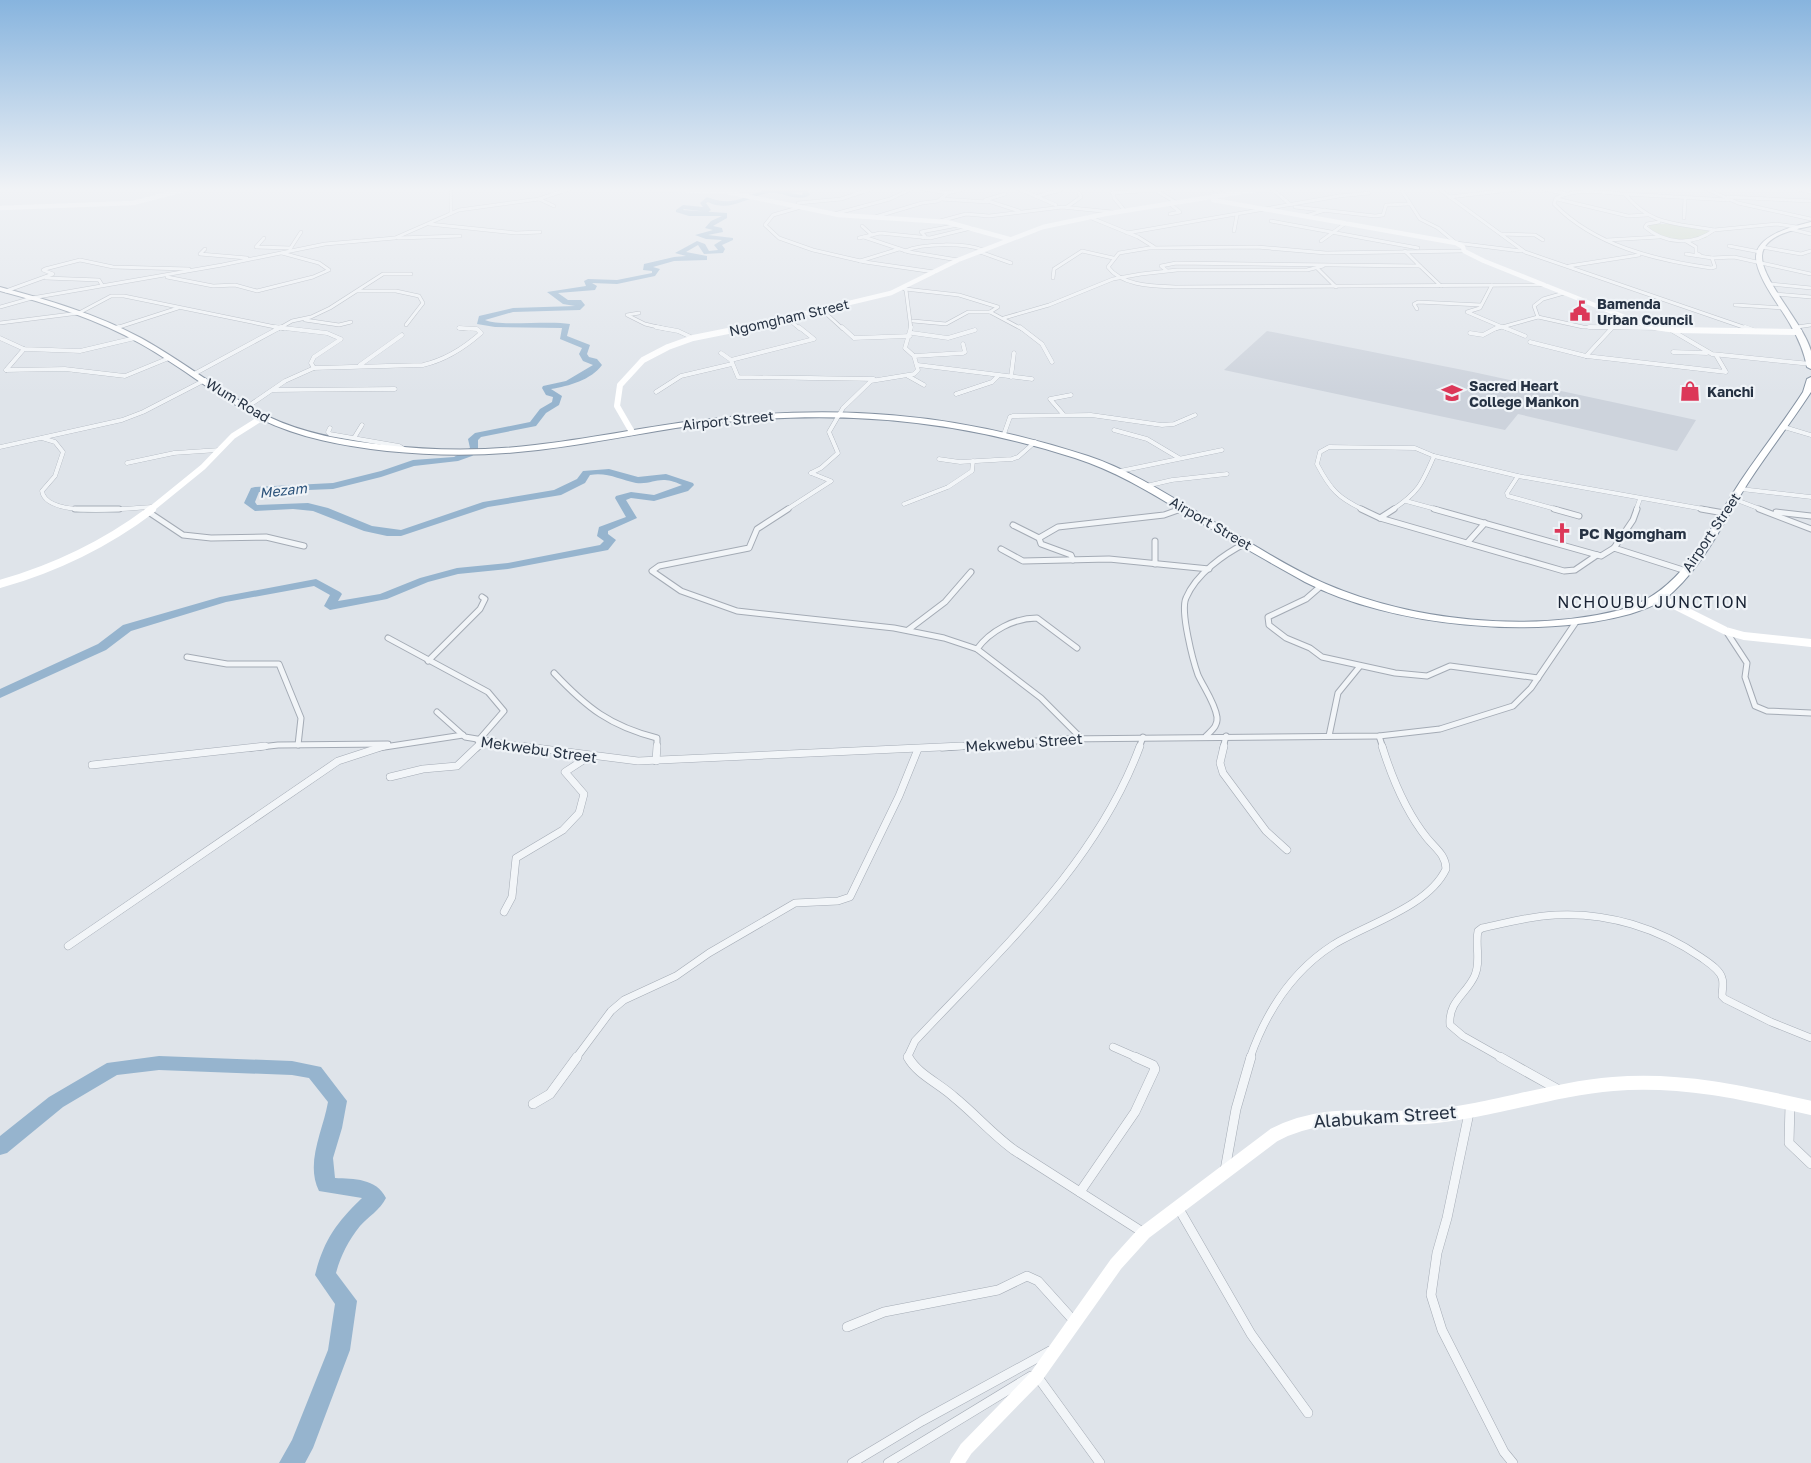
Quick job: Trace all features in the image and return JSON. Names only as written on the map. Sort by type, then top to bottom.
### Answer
[{"type":"highway","points":[[1761,257],[1761,263],[1776,294],[1798,329],[1811,365]]},
{"type":"highway","name":"Wum Road","points":[[3,290],[79,313],[116,328],[263,417],[291,428],[323,437],[404,450],[493,451]]},
{"type":"highway","name":"Airport Street","points":[[493,451],[562,445],[632,432],[737,418],[839,414],[929,420],[1035,442],[1120,471],[1322,586],[1379,604],[1444,617],[1522,624],[1576,622],[1618,614],[1660,598],[1686,571],[1810,387]]},
{"type":"street","points":[[235,257],[253,259]]},
{"type":"street","points":[[0,307],[32,298],[200,270],[261,257]]},
{"type":"street","points":[[162,276],[210,286],[235,285],[257,291],[313,278],[329,270],[319,263],[297,257]]},
{"type":"street","points":[[844,257],[934,272]]},
{"type":"street","points":[[860,261],[872,257]]},
{"type":"street","points":[[942,257],[958,260]]},
{"type":"street","name":"Ngomgham Street","points":[[632,432],[617,406],[620,385],[643,360],[668,347],[693,338],[788,319],[904,289],[965,257]]},
{"type":"street","points":[[997,257],[1011,263]]},
{"type":"street","points":[[1053,278],[1054,269],[1072,257]]},
{"type":"street","points":[[1110,257],[1113,258],[1108,267],[1109,271],[1121,277],[1138,283],[1175,287],[1546,285]]},
{"type":"street","points":[[1308,257],[1336,287]]},
{"type":"street","points":[[1413,257],[1441,286]]},
{"type":"street","points":[[1479,257],[1656,328]]},
{"type":"street","points":[[1541,257],[1756,331]]},
{"type":"street","points":[[1568,266],[1624,257]]},
{"type":"street","points":[[1646,257],[1711,268],[1715,267],[1712,258],[1728,257]]},
{"type":"street","points":[[1735,257],[1811,274]]},
{"type":"street","points":[[3,290],[53,274],[43,270],[45,269],[80,260],[113,267],[200,270]]},
{"type":"street","points":[[1004,318],[1049,305],[1121,277],[1166,270],[1420,266]]},
{"type":"street","points":[[194,374],[279,328],[298,319],[319,314],[385,272],[411,273]]},
{"type":"street","points":[[43,277],[99,280],[102,285]]},
{"type":"street","points":[[1771,284],[1811,288]]},
{"type":"street","points":[[1492,285],[1479,309],[1467,312],[1525,336]]},
{"type":"street","points":[[990,312],[998,307],[959,295],[904,289],[913,321],[911,335],[905,348],[914,356],[918,365],[917,372],[871,381],[839,414],[829,432],[838,452],[811,473],[831,481],[757,529],[749,548],[659,566],[652,571],[679,588],[738,611],[908,630],[944,638],[977,649],[1041,698],[1081,738]]},
{"type":"street","points":[[358,291],[396,291],[419,296],[423,303],[406,325]]},
{"type":"street","points":[[1538,317],[1534,306],[1564,293]]},
{"type":"street","points":[[1776,294],[1811,297]]},
{"type":"street","points":[[0,323],[79,313],[113,296],[139,298],[279,328],[327,333],[341,339],[314,357],[311,363],[314,369]]},
{"type":"street","points":[[1417,309],[1414,304],[1418,302],[1481,305]]},
{"type":"street","points":[[1735,305],[1784,308]]},
{"type":"street","points":[[116,328],[178,308]]},
{"type":"street","points":[[822,310],[854,338],[911,335],[948,338],[975,330]]},
{"type":"street","points":[[913,321],[946,324],[968,312],[990,312],[1033,335],[1049,352],[1052,362]]},
{"type":"street","points":[[639,313],[627,315],[644,326],[678,331],[693,338]]},
{"type":"street","points":[[1470,333],[1483,335],[1500,326],[1538,317],[1567,324],[1611,329],[1756,331],[1798,329],[1811,325]]},
{"type":"street","points":[[298,319],[339,325],[351,322]]},
{"type":"street","points":[[656,392],[664,384],[683,376],[814,339],[788,319]]},
{"type":"street","points":[[246,407],[285,381],[314,369],[423,365],[435,362],[471,343],[481,333],[477,329],[459,328]]},
{"type":"street","points":[[1586,356],[1611,329]]},
{"type":"street","points":[[1670,329],[1708,353]]},
{"type":"street","points":[[359,366],[402,335]]},
{"type":"street","points":[[0,338],[24,349],[82,350],[135,338]]},
{"type":"street","points":[[1530,342],[1586,356],[1726,372],[1716,355]]},
{"type":"street","points":[[914,356],[963,353],[965,352],[963,344]]},
{"type":"street","points":[[24,349],[6,369],[65,369],[125,376],[169,358]]},
{"type":"street","points":[[1673,352],[1708,353],[1811,365]]},
{"type":"street","points":[[721,353],[731,362],[736,376],[740,378],[818,376],[878,379]]},
{"type":"street","points":[[1011,377],[1014,353]]},
{"type":"street","points":[[918,365],[1032,380]]},
{"type":"street","points":[[908,375],[924,385]]},
{"type":"street","points":[[956,394],[992,382],[998,376]]},
{"type":"street","points":[[0,447],[122,420],[143,412],[205,380]]},
{"type":"street","points":[[273,390],[395,389]]},
{"type":"street","points":[[1063,414],[1050,399],[1071,395]]},
{"type":"street","points":[[1004,434],[1011,417],[1063,414],[1110,417],[1162,425],[1174,424],[1194,415]]},
{"type":"street","points":[[0,584],[54,567],[84,554],[150,509],[193,476],[234,433],[263,417]]},
{"type":"street","points":[[354,438],[362,425]]},
{"type":"street","points":[[1784,427],[1811,435]]},
{"type":"street","points":[[330,428],[328,432],[330,434],[399,446],[404,450]]},
{"type":"street","points":[[1114,430],[1147,439],[1179,458]]},
{"type":"street","points":[[39,438],[55,441],[63,452],[55,476],[42,491],[42,497],[48,504],[91,509],[150,509],[183,535],[211,538],[266,537],[304,546]]},
{"type":"street","points":[[939,459],[973,461],[1016,458],[1035,442]]},
{"type":"street","points":[[1597,555],[1575,570],[1564,572],[1380,518],[1351,504],[1329,487],[1317,464],[1320,452],[1329,447],[1415,448],[1434,456],[1518,476],[1724,513]]},
{"type":"street","points":[[127,463],[174,453],[219,450]]},
{"type":"street","points":[[1120,471],[1222,450]]},
{"type":"street","points":[[1380,518],[1407,501],[1422,485],[1434,456]]},
{"type":"street","points":[[904,504],[951,486],[972,471],[973,461]]},
{"type":"street","points":[[1146,486],[1172,480],[1227,474]]},
{"type":"street","points":[[1518,476],[1507,493],[1508,496],[1578,516]]},
{"type":"street","points":[[1741,489],[1811,497]]},
{"type":"street","points":[[1407,501],[1601,556],[1614,548],[1633,520],[1640,499]]},
{"type":"street","points":[[1734,499],[1811,529]]},
{"type":"street","points":[[1039,538],[1058,527],[1164,515],[1183,508]]},
{"type":"street","points":[[1769,512],[1811,516]]},
{"type":"street","points":[[1467,543],[1485,523]]},
{"type":"street","points":[[1013,525],[1039,538],[1041,544],[1071,555],[1073,560]]},
{"type":"street","points":[[1155,541],[1155,564]]},
{"type":"street","points":[[1206,736],[1216,726],[1217,717],[1197,672],[1184,613],[1185,598],[1192,585],[1209,569],[1230,551],[1246,543]]},
{"type":"street","points":[[1614,548],[1686,571]]},
{"type":"street","points":[[1000,549],[1023,561],[1109,559],[1209,569]]},
{"type":"street","points":[[908,630],[945,602],[971,572]]},
{"type":"street","points":[[1322,586],[1306,599],[1273,613],[1267,620],[1277,633],[1310,648],[1317,655],[1360,666],[1427,676],[1437,674],[1443,668],[1450,666],[1538,678]]},
{"type":"street","points":[[428,661],[480,609],[485,599],[482,597]]},
{"type":"street","points":[[1660,598],[1726,631],[1744,636],[1811,643]]},
{"type":"street","points":[[977,649],[981,643],[999,630],[1029,617],[1037,618],[1077,648]]},
{"type":"street","name":"Mekwebu Street","points":[[437,712],[463,735],[481,741],[618,760],[918,749],[1081,738],[1379,736],[1440,729],[1498,712],[1523,699],[1576,622]]},
{"type":"street","points":[[1726,631],[1747,663],[1745,677],[1755,706],[1767,711],[1811,713]]},
{"type":"street","points":[[388,638],[488,692],[503,707],[501,715],[481,741],[457,766],[423,769],[390,777]]},
{"type":"street","points":[[187,657],[227,664],[279,664],[301,718],[298,745]]},
{"type":"street","points":[[1329,736],[1338,693],[1360,666]]},
{"type":"street","points":[[554,673],[582,703],[629,731],[657,738],[656,760]]},
{"type":"street","points":[[68,946],[328,767],[351,755],[400,744],[463,735]]},
{"type":"street","points":[[1226,736],[1220,763],[1223,773],[1266,831],[1287,850]]},
{"type":"street","points":[[1225,1171],[1235,1106],[1254,1043],[1283,990],[1334,944],[1421,897],[1443,879],[1447,867],[1444,859],[1426,837],[1406,802],[1385,759],[1379,736]]},
{"type":"street","points":[[1143,737],[1136,763],[1113,810],[1087,846],[1054,890],[915,1041],[909,1053],[911,1062],[918,1070],[954,1097],[996,1136],[1144,1233]]},
{"type":"street","points":[[92,765],[298,745],[400,744]]},
{"type":"street","points":[[533,1104],[550,1094],[611,1011],[624,1000],[676,976],[709,953],[795,903],[809,900],[841,902],[850,897],[899,796],[918,749]]},
{"type":"street","points":[[504,912],[512,897],[516,858],[563,830],[579,813],[584,794],[565,772],[588,756]]},
{"type":"street","points":[[1562,1092],[1463,1036],[1450,1025],[1449,1018],[1453,1001],[1475,975],[1476,936],[1482,928],[1536,916],[1563,915],[1597,916],[1645,928],[1678,943],[1707,961],[1722,977],[1722,996],[1729,1002],[1811,1038]]},
{"type":"street","points":[[1080,1192],[1135,1112],[1155,1069],[1153,1065],[1113,1047]]},
{"type":"street","name":"Alabukam Street","points":[[957,1463],[966,1449],[1041,1371],[1128,1249],[1144,1233],[1274,1135],[1296,1124],[1319,1119],[1426,1117],[1613,1084],[1669,1084],[1723,1088],[1811,1108]]},
{"type":"street","points":[[1790,1103],[1789,1143],[1811,1164]]},
{"type":"street","points":[[1469,1110],[1447,1218],[1437,1253],[1431,1295],[1442,1330],[1504,1452],[1514,1463]]},
{"type":"street","points":[[1178,1208],[1251,1334],[1308,1413]]},
{"type":"street","points":[[847,1327],[884,1312],[998,1290],[1027,1276],[1038,1281],[1075,1322]]},
{"type":"street","points":[[852,1463],[922,1421],[1058,1347]]},
{"type":"street","points":[[888,1463],[1041,1371],[1100,1463]]},
{"type":"shaded area","name":"Sacred Heart College Mankon","points":[[1267,331],[1696,420],[1677,451],[1518,414],[1505,430],[1224,370]]},
{"type":"waterway","name":"Mezam","points":[[0,694],[102,647],[127,628],[224,599],[316,582],[336,594],[330,606],[383,597],[424,580],[457,571],[508,566],[604,548],[611,540],[602,536],[603,529],[632,518],[620,498],[631,495],[654,498],[684,489],[689,485],[666,477],[657,476],[638,480],[596,471],[587,473],[571,488],[542,496],[487,504],[414,530],[394,534],[368,529],[315,508],[293,506],[255,508],[249,503],[255,490],[333,486],[385,473],[413,463],[446,461],[462,457],[475,449],[473,439],[478,435],[533,424],[543,411],[556,403],[558,396],[549,393],[546,388],[569,383],[595,369],[598,365],[586,359],[583,354],[587,347],[563,337],[567,326],[495,325],[480,322],[482,318],[513,310],[577,308],[581,305],[578,302],[566,302],[551,292],[592,288],[593,286],[588,284],[588,281],[617,282],[653,275],[656,269],[646,268],[647,266],[674,259],[704,258],[700,257]]},
{"type":"waterway","points":[[0,1147],[56,1102],[113,1068],[159,1063],[292,1068],[315,1072],[338,1101],[333,1128],[323,1158],[326,1185],[365,1189],[376,1198],[353,1220],[332,1249],[325,1275],[346,1301],[339,1350],[301,1448],[291,1463]]},
{"type":"place","name":"Bamenda Urban Council","points":[[1580,311]]},
{"type":"place","name":"Kanchi","points":[[1690,391]]},
{"type":"place","name":"Sacred Heart College Mankon","points":[[1452,393]]},
{"type":"place","name":"PC Ngomgham","points":[[1562,533]]},
{"type":"district","name":"NCHOUBU JUNCTION","points":[[1653,602]]}]
